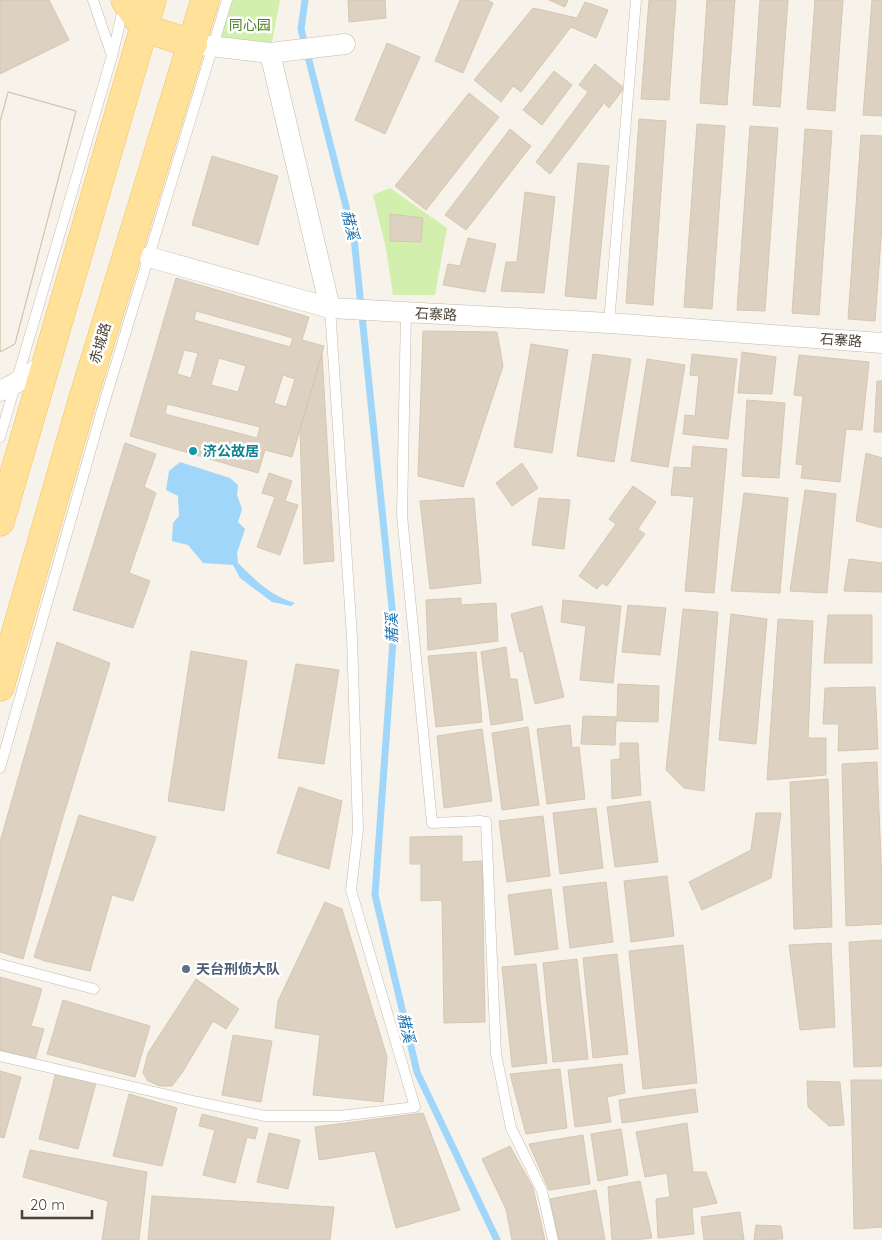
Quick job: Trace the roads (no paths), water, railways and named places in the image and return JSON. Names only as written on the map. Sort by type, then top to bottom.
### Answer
[{"type":"main road","points":[[0,522],[144,28],[132,0]]},
{"type":"main road","name":"赤城路","points":[[0,687],[81,405],[203,45],[205,0]]},
{"type":"main road","points":[[144,28],[203,45]]},
{"type":"street","points":[[203,45],[270,53],[345,44]]},
{"type":"street","points":[[270,53],[330,308]]},
{"type":"street","name":"石寨路","points":[[149,257],[330,308],[609,323],[882,343]]},
{"type":"street","points":[[8,387],[47,363]]},
{"type":"lane","points":[[93,0],[112,56]]},
{"type":"lane","points":[[0,437],[8,387],[112,56],[132,0]]},
{"type":"lane","points":[[0,768],[102,410],[149,257],[203,45],[227,0]]},
{"type":"lane","points":[[609,323],[636,0]]},
{"type":"lane","points":[[0,1056],[264,1116],[340,1116],[415,1107],[351,890],[358,830],[352,647],[330,308]]},
{"type":"lane","points":[[406,312],[402,515],[432,823],[486,822],[496,1054],[511,1128],[542,1191],[553,1240]]},
{"type":"lane","points":[[0,964],[94,989]]},
{"type":"water","points":[[180,462],[230,478],[238,485],[237,495],[242,509],[238,522],[245,529],[237,553],[238,563],[271,592],[295,603],[291,606],[272,602],[240,578],[233,565],[203,563],[188,545],[172,541],[173,523],[179,516],[178,496],[166,490],[169,471]]},
{"type":"waterway","name":"赭溪","points":[[305,0],[301,29],[354,238],[394,627],[375,895],[417,1072],[497,1240]]},
{"type":"place","name":"济公故居","points":[[193,451]]},
{"type":"place","name":"天台刑侦大队","points":[[186,969]]},
{"type":"park label","name":"同心园","points":[[250,25]]}]
